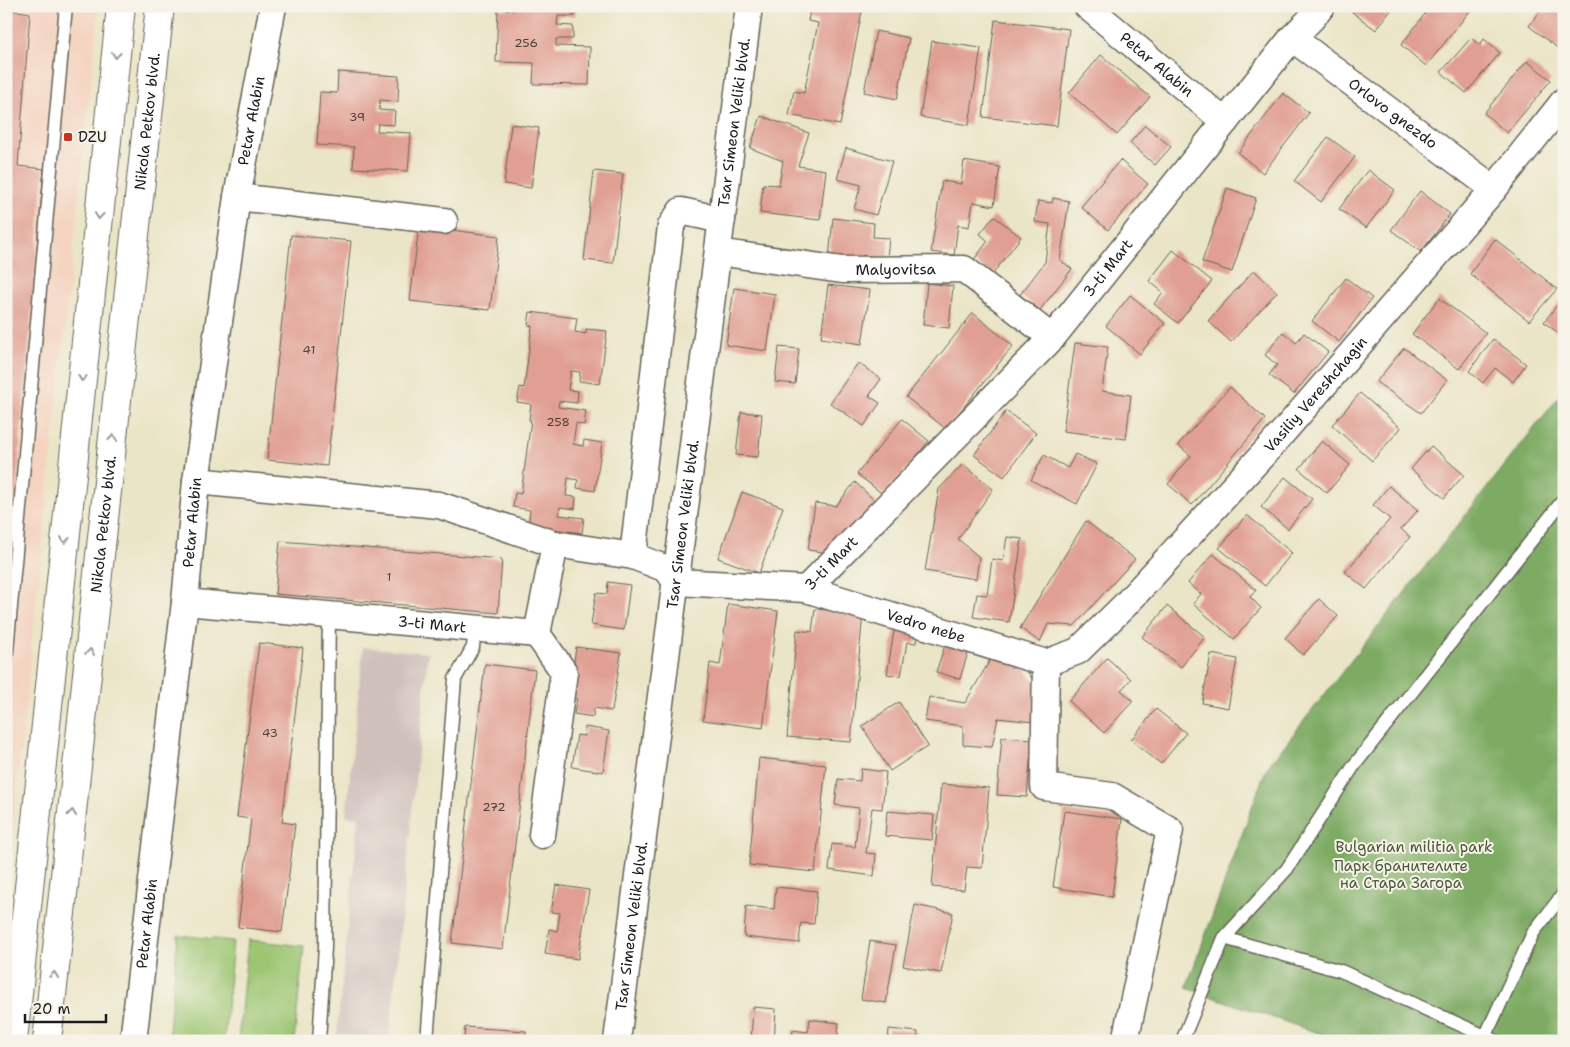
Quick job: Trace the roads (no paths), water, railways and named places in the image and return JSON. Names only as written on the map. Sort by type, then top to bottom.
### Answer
[{"type":"main road","points":[[13,1041],[121,6]]},
{"type":"main road","name":"Nikola Petkov blvd.","points":[[47,1041],[160,6]]},
{"type":"street","name":"Petar Alabin","points":[[133,1041],[185,602],[196,481],[237,197],[274,6]]},
{"type":"street","name":"Tsar Simeon Veliki blvd.","points":[[618,1041],[749,6]]},
{"type":"street","name":"Petar Alabin","points":[[1088,6],[1225,122]]},
{"type":"street","name":"3-ti Mart","points":[[676,582],[806,589],[1052,338],[1292,38],[1322,6]]},
{"type":"street","name":"Orlovo gnezdo","points":[[1292,38],[1494,190]]},
{"type":"street","name":"Vasiliy Vereshchagin","points":[[1046,663],[1078,651],[1125,605],[1271,446],[1494,190],[1564,101]]},
{"type":"street","points":[[237,197],[444,221]]},
{"type":"street","points":[[633,556],[670,226],[682,211],[722,220]]},
{"type":"street","name":"Malyovitsa","points":[[718,252],[842,270],[964,269],[1052,338]]},
{"type":"street","points":[[196,481],[439,505],[555,544],[633,556],[667,569],[676,582]]},
{"type":"street","points":[[542,835],[564,672],[537,634],[555,544]]},
{"type":"street","name":"Vedro nebe","points":[[806,589],[1046,663]]},
{"type":"street","name":"3-ti Mart","points":[[185,602],[537,634]]},
{"type":"street","points":[[1046,663],[1044,787],[1112,796],[1170,830],[1125,1041]]},
{"type":"lane","points":[[6,661],[66,6]]},
{"type":"lane","points":[[1182,1041],[1224,938],[1287,869],[1353,767],[1564,500]]},
{"type":"lane","points":[[319,1041],[325,937],[329,615]]},
{"type":"lane","points":[[427,1041],[455,679],[473,647],[475,628]]},
{"type":"lane","points":[[1224,938],[1341,971],[1491,1039],[1533,933],[1564,894]]},
{"type":"place","name":"DZU","points":[[68,137]]},
{"type":"park label","name":"Bulgarian militia park","points":[[1414,847]]},
{"type":"park label","name":"Парк бранителите на Стара Загора","points":[[1401,874]]}]
